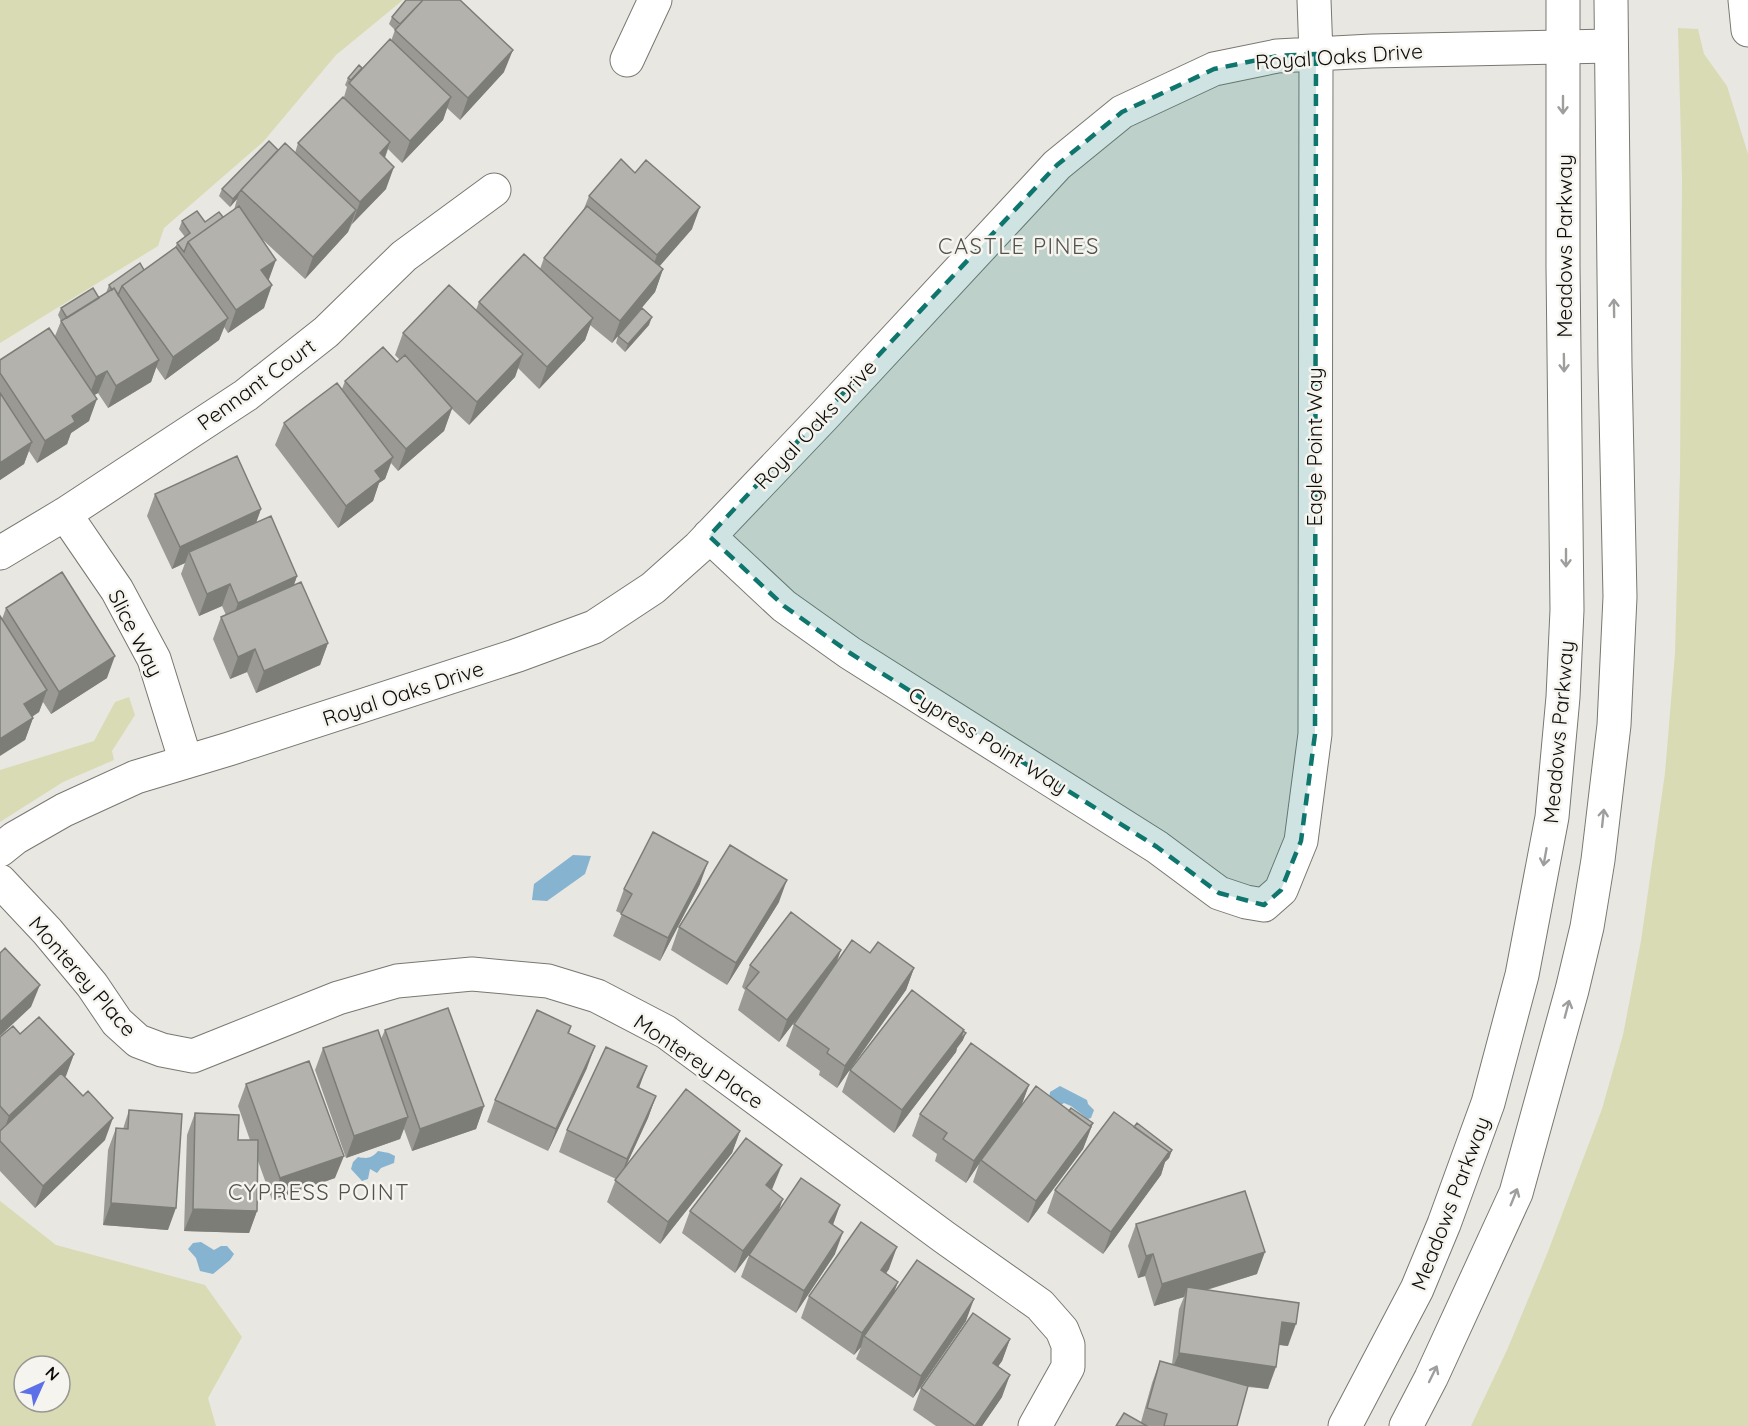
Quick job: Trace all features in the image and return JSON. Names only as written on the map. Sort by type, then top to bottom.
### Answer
[{"type":"street","points":[[627,60],[655,0]]},
{"type":"street","name":"Eagle Point Way","points":[[1281,890],[1301,841],[1315,734],[1316,54],[1314,0]]},
{"type":"street","name":"Meadows Parkway","points":[[1345,1426],[1417,1289],[1444,1224],[1488,1103],[1522,975],[1552,818],[1563,697],[1567,610],[1563,0]]},
{"type":"street","points":[[1406,1426],[1431,1378],[1516,1193],[1572,990],[1587,927],[1598,861],[1614,725],[1620,597],[1611,0]]},
{"type":"street","points":[[1744,0],[1748,30]]},
{"type":"street","name":"Royal Oaks Drive","points":[[0,850],[15,838],[64,810],[136,777],[518,655],[594,627],[653,588],[709,536],[1057,165],[1122,112],[1214,69],[1277,56],[1611,46]]},
{"type":"street","name":"Pennant Court","points":[[0,553],[65,514],[246,395],[326,332],[404,256],[494,190]]},
{"type":"street","name":"Slice Way","points":[[65,514],[117,590],[154,659],[186,762]]},
{"type":"street","name":"Cypress Point Way","points":[[709,536],[784,606],[850,653],[1157,847],[1220,893],[1246,902],[1264,905],[1281,890]]},
{"type":"street","name":"Monterey Place","points":[[0,881],[92,985],[117,1022],[138,1041],[162,1050],[193,1056],[338,998],[397,981],[472,974],[548,981],[597,996],[666,1032],[1040,1305],[1062,1330],[1068,1345],[1068,1367],[1035,1426]]},
{"type":"highlighted area","points":[[1316,54],[1315,734],[1301,841],[1281,890],[1264,905],[1219,893],[1157,847],[850,653],[784,606],[709,536],[1057,165],[1122,112],[1214,69],[1277,56]]},
{"type":"green space","points":[[0,0],[403,0],[336,55],[263,142],[164,228],[158,246],[0,343]]},
{"type":"green space","points":[[1678,28],[1698,29],[1704,54],[1727,86],[1748,154],[1748,1426],[1471,1426],[1507,1350],[1547,1254],[1602,1109],[1623,1035],[1641,941],[1665,773],[1675,653],[1680,472],[1682,178]]},
{"type":"green space","points":[[129,697],[135,715],[112,751],[114,760],[63,782],[0,822],[0,770],[94,741],[115,702]]},
{"type":"green space","points":[[0,1201],[56,1245],[205,1285],[242,1337],[208,1398],[216,1426],[0,1426]]},
{"type":"water","points":[[573,855],[591,856],[585,874],[547,901],[532,900],[534,884]]},
{"type":"water","points":[[1060,1086],[1087,1100],[1094,1110],[1091,1118],[1088,1119],[1071,1106],[1064,1103],[1059,1106],[1049,1099],[1050,1092]]},
{"type":"water","points":[[378,1151],[395,1156],[394,1163],[381,1168],[377,1173],[370,1169],[368,1179],[362,1181],[351,1169],[353,1162],[358,1157],[370,1157]]},
{"type":"water","points":[[201,1242],[214,1250],[227,1246],[234,1254],[213,1274],[200,1271],[196,1258],[188,1249],[193,1243]]},
{"type":"building","points":[[406,0],[423,0],[400,24],[392,17]]},
{"type":"building","points":[[423,0],[460,0],[513,50],[468,98],[395,30]]},
{"type":"building","points":[[390,39],[451,97],[410,141],[349,83]]},
{"type":"building","points":[[359,65],[362,68],[351,80],[348,78]]},
{"type":"building","points":[[343,97],[390,142],[380,153],[394,167],[360,202],[298,143]]},
{"type":"building","points":[[269,141],[278,150],[233,199],[222,189]]},
{"type":"building","points":[[285,143],[356,210],[313,257],[241,190]]},
{"type":"building","points":[[621,159],[635,173],[646,160],[700,207],[657,255],[589,196]]},
{"type":"building","points":[[239,206],[276,260],[261,270],[272,285],[236,310],[188,242]]},
{"type":"building","points":[[587,206],[663,269],[620,321],[544,258]]},
{"type":"building","points":[[197,211],[205,222],[219,212],[223,217],[188,242],[184,252],[177,243],[190,233],[182,221]]},
{"type":"building","points":[[176,247],[228,318],[173,357],[122,286]]},
{"type":"building","points":[[524,254],[593,318],[547,367],[479,302]]},
{"type":"building","points":[[140,263],[144,270],[122,286],[118,295],[114,288],[112,290],[109,285]]},
{"type":"building","points":[[449,285],[523,354],[477,402],[403,333]]},
{"type":"building","points":[[93,288],[99,298],[67,318],[61,308]]},
{"type":"building","points":[[114,288],[159,360],[116,386],[107,371],[96,377],[61,321]]},
{"type":"building","points":[[642,308],[652,317],[628,344],[618,336]]},
{"type":"building","points":[[49,328],[97,399],[72,416],[75,422],[45,441],[0,373],[0,360]]},
{"type":"building","points":[[383,347],[397,362],[405,355],[452,408],[406,449],[345,381]]},
{"type":"building","points":[[337,383],[393,457],[375,471],[381,479],[346,506],[284,423]]},
{"type":"building","points":[[0,393],[32,442],[0,463]]},
{"type":"building","points":[[237,456],[261,509],[180,547],[155,494]]},
{"type":"building","points":[[271,516],[297,576],[238,603],[230,584],[207,594],[189,552]]},
{"type":"building","points":[[62,572],[115,656],[59,692],[6,608]]},
{"type":"building","points":[[301,582],[328,643],[264,671],[255,649],[238,657],[221,617]]},
{"type":"building","points":[[0,616],[47,690],[24,704],[33,718],[0,739]]},
{"type":"building","points":[[653,832],[708,862],[668,938],[621,914],[632,894],[624,889]]},
{"type":"building","points":[[730,845],[787,880],[736,963],[679,927]]},
{"type":"building","points":[[791,912],[841,950],[787,1020],[746,988],[759,972],[750,965]]},
{"type":"building","points":[[852,940],[870,953],[878,942],[914,968],[845,1066],[827,1053],[829,1049],[794,1024]]},
{"type":"building","points":[[5,948],[40,985],[0,1022],[0,953]]},
{"type":"building","points":[[912,990],[964,1030],[902,1110],[850,1070]]},
{"type":"building","points":[[448,1008],[484,1106],[420,1129],[385,1030]]},
{"type":"building","points":[[537,1010],[571,1026],[568,1033],[595,1046],[556,1129],[495,1100]]},
{"type":"building","points":[[39,1017],[74,1054],[9,1116],[0,1106],[0,1037],[13,1026],[20,1034]]},
{"type":"building","points":[[378,1030],[408,1117],[354,1136],[323,1048]]},
{"type":"building","points":[[971,1043],[1029,1085],[974,1161],[943,1139],[947,1133],[920,1114]]},
{"type":"building","points":[[606,1047],[647,1066],[637,1087],[656,1096],[627,1159],[567,1130]]},
{"type":"building","points":[[309,1061],[344,1156],[280,1178],[246,1084]]},
{"type":"building","points":[[61,1073],[83,1096],[88,1091],[113,1118],[43,1186],[0,1141],[0,1131]]},
{"type":"building","points":[[1036,1086],[1091,1127],[1036,1201],[981,1160]]},
{"type":"building","points":[[686,1089],[740,1131],[668,1222],[615,1180]]},
{"type":"building","points":[[1071,1108],[1093,1123],[1090,1126],[1069,1111]]},
{"type":"building","points":[[129,1110],[182,1114],[176,1208],[111,1203],[116,1128],[128,1129]]},
{"type":"building","points":[[1114,1112],[1169,1152],[1111,1232],[1055,1190]]},
{"type":"building","points":[[195,1113],[239,1115],[238,1140],[258,1140],[257,1211],[193,1209]]},
{"type":"building","points":[[1137,1123],[1172,1150],[1168,1155],[1169,1152],[1134,1127]]},
{"type":"building","points":[[746,1138],[782,1165],[766,1185],[783,1199],[743,1251],[690,1211]]},
{"type":"building","points":[[801,1178],[840,1205],[829,1222],[843,1232],[804,1291],[749,1255]]},
{"type":"building","points":[[1245,1191],[1265,1252],[1162,1284],[1153,1254],[1146,1256],[1136,1224]]},
{"type":"building","points":[[861,1222],[897,1247],[881,1270],[898,1282],[862,1333],[809,1296]]},
{"type":"building","points":[[917,1260],[974,1299],[921,1376],[864,1336]]},
{"type":"building","points":[[1187,1287],[1299,1303],[1296,1324],[1282,1322],[1276,1367],[1179,1353]]},
{"type":"building","points":[[973,1313],[1010,1339],[993,1363],[1010,1375],[975,1426],[921,1388]]},
{"type":"building","points":[[1160,1361],[1248,1386],[1237,1426],[1164,1426],[1167,1414],[1147,1408]]},
{"type":"building","points":[[1124,1413],[1147,1426],[1116,1426]]},
{"type":"district","name":"CASTLE PINES","points":[[1019,246]]},
{"type":"district","name":"CYPRESS POINT","points":[[319,1192]]}]
